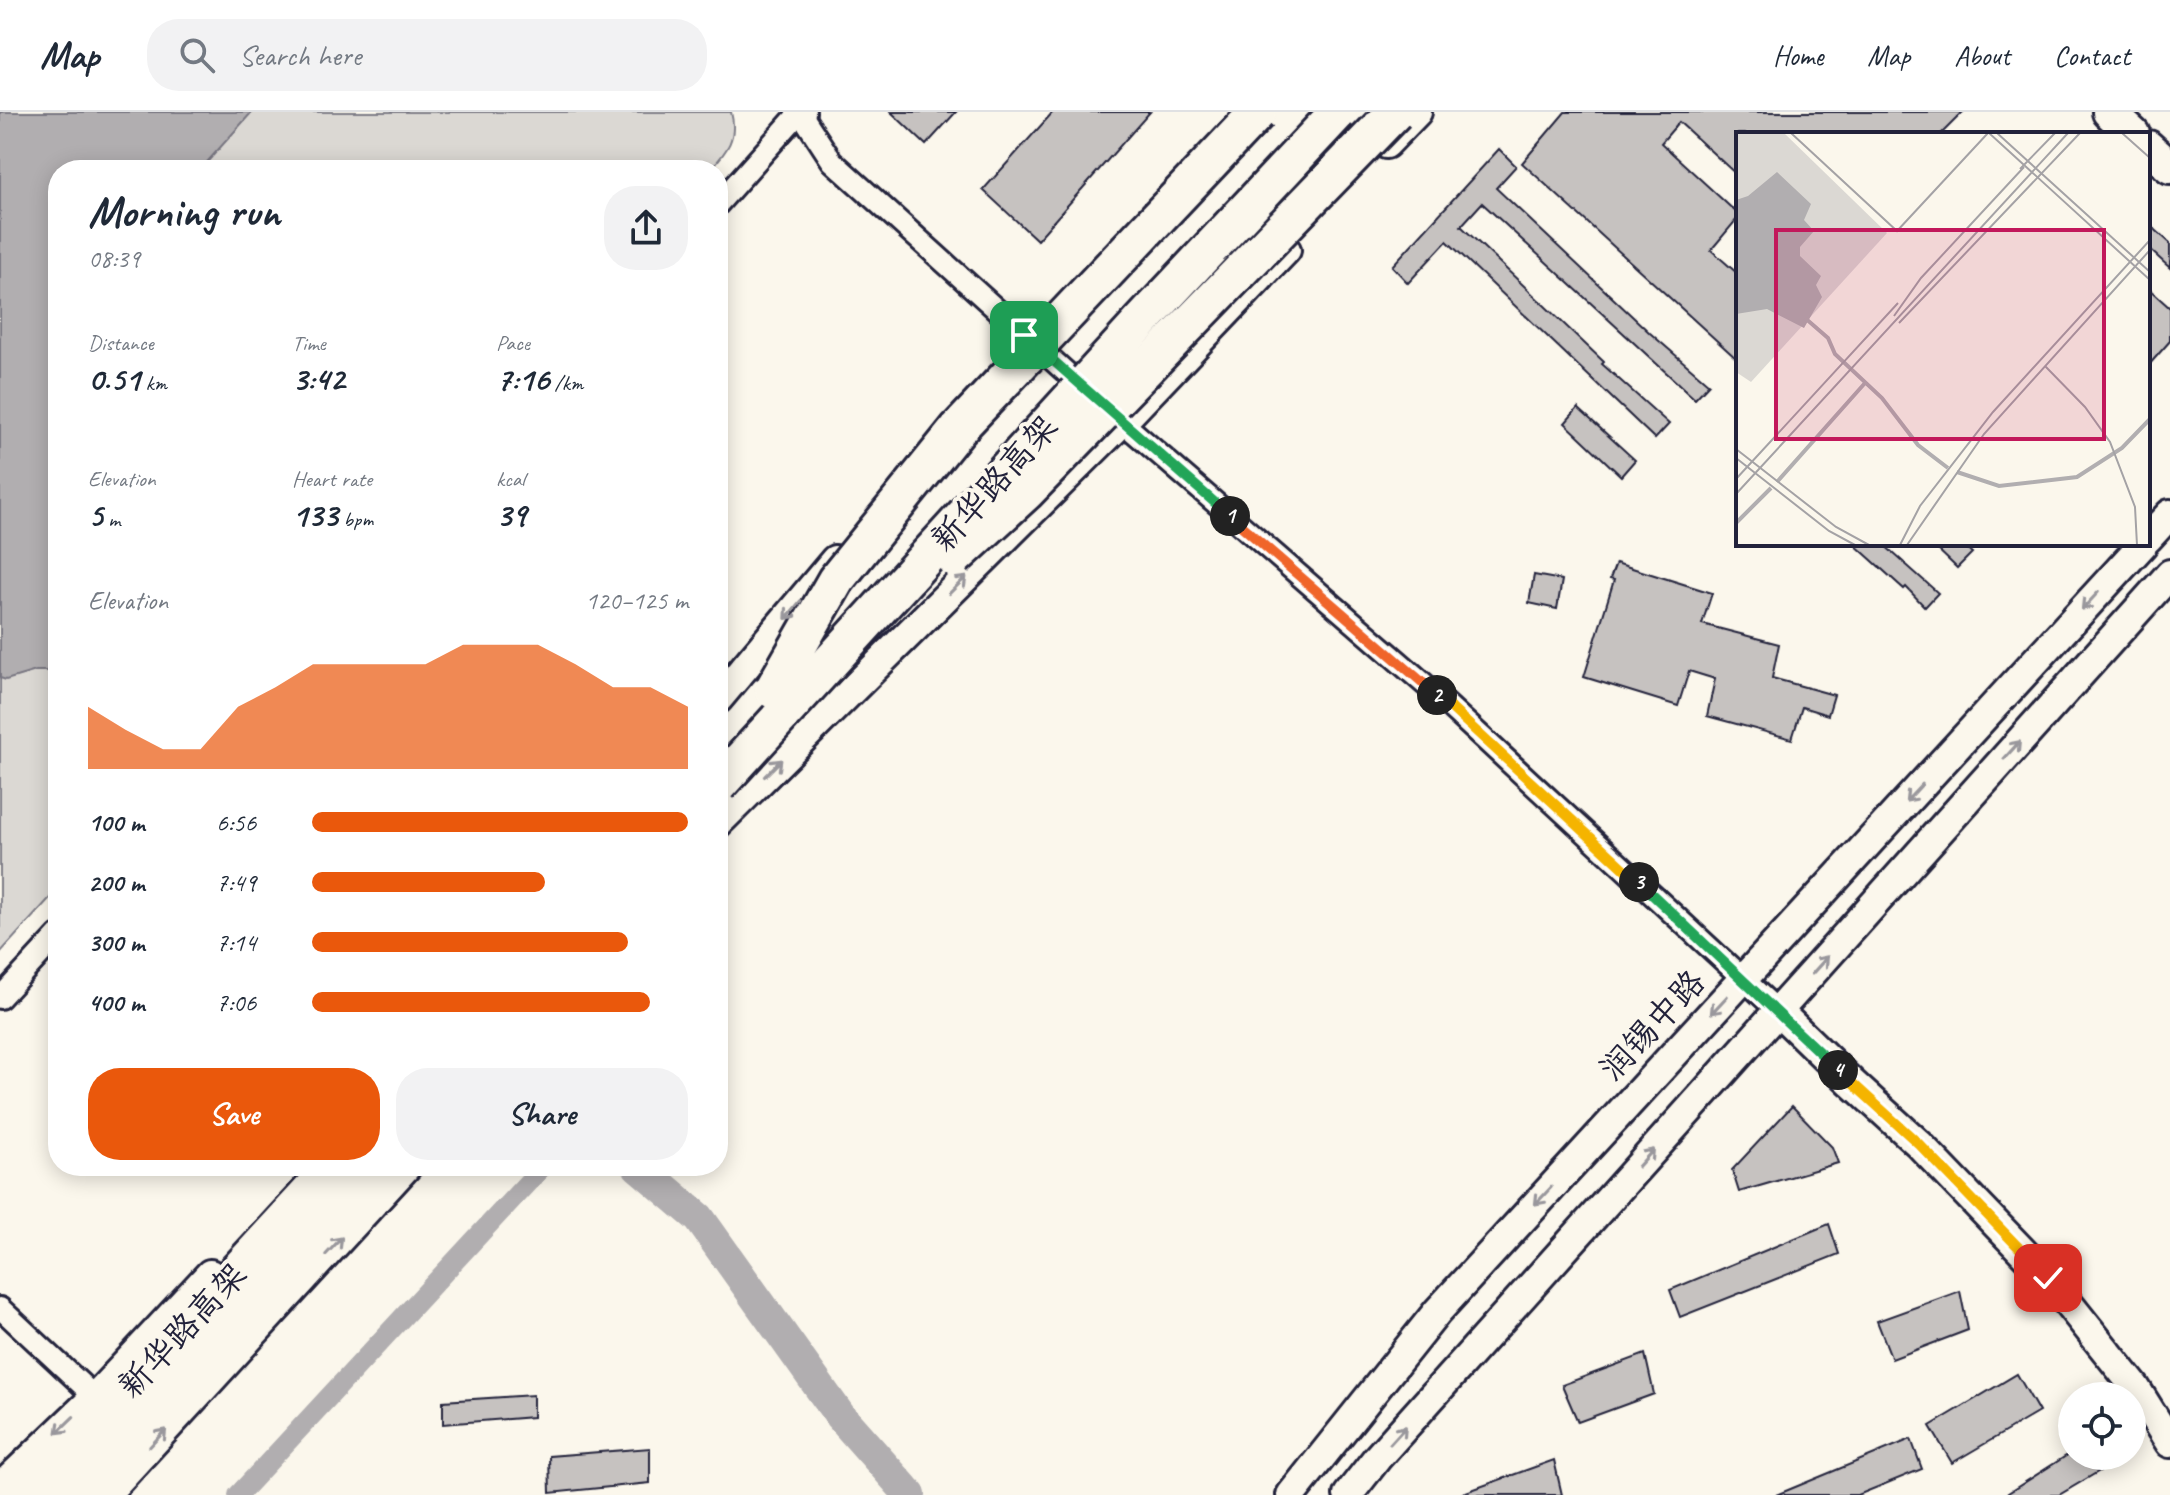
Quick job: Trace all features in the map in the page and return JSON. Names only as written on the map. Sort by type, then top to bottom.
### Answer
[{"type":"highway","points":[[780,700],[836,580],[958,429],[1258,112]]},
{"type":"highway","name":"新华路高架","points":[[728,771],[780,700],[1306,112]]},
{"type":"highway","name":"新华路高架","points":[[728,742],[780,700],[1338,112]]},
{"type":"highway","points":[[780,700],[1026,492],[1395,112]]},
{"type":"highway","name":"新华路高架","points":[[31,1495],[325,1176]]},
{"type":"highway","name":"新华路高架","points":[[67,1495],[361,1176]]},
{"type":"main road","points":[[728,687],[1024,335],[1235,112]]},
{"type":"main road","points":[[728,813],[1122,422],[1417,112]]},
{"type":"main road","points":[[2109,112],[2131,132]]},
{"type":"main road","points":[[2150,149],[2170,167]]},
{"type":"main road","points":[[2150,536],[2170,514]]},
{"type":"main road","name":"润锡中路","points":[[1291,1495],[1437,1312],[2141,546]]},
{"type":"main road","points":[[1348,1495],[1377,1458],[2170,574]]},
{"type":"main road","points":[[1778,1011],[1919,1144],[2048,1278],[2135,1387],[2170,1443]]},
{"type":"main road","points":[[0,1488],[95,1397],[303,1176]]},
{"type":"main road","points":[[105,1495],[398,1176]]},
{"type":"street","points":[[728,193],[800,112],[832,161],[1122,422],[1428,687],[1778,1011]]},
{"type":"street","points":[[0,998],[48,946]]},
{"type":"street","points":[[0,1308],[95,1397]]},
{"type":"shaded area","points":[[0,112],[731,112],[732,137],[718,160],[48,160],[48,900],[0,953]]},
{"type":"shaded area","points":[[0,112],[252,112],[209,160],[48,160],[48,671],[36,671],[6,680],[0,678]]},
{"type":"building","points":[[891,112],[956,112],[926,145]]},
{"type":"building","points":[[1053,112],[1150,112],[1037,240],[983,190]]},
{"type":"building","points":[[1565,112],[1963,112],[1943,132],[1736,132],[1736,174],[1679,122],[1661,143],[1736,212],[1736,220],[1711,250],[1736,272],[1736,358],[1522,163]]},
{"type":"building","points":[[1499,149],[1516,166],[1496,188],[1650,333],[1709,384],[1695,399],[1482,203],[1461,226],[1604,362],[1602,364],[1669,424],[1655,439],[1447,241],[1408,283],[1392,266]]},
{"type":"building","points":[[2150,225],[2170,243],[2170,268],[2150,250]]},
{"type":"building","points":[[2150,290],[2170,308],[2170,341],[2150,364]]},
{"type":"building","points":[[1578,408],[1635,460],[1621,476],[1565,423]]},
{"type":"building","points":[[1856,546],[1885,546],[1938,593],[1925,607],[1906,587],[1904,589]]},
{"type":"building","points":[[1934,546],[1964,546],[1972,553],[1957,568]]},
{"type":"building","points":[[1616,563],[1712,593],[1702,624],[1779,644],[1772,678],[1834,695],[1828,715],[1802,707],[1792,739],[1707,716],[1715,679],[1689,671],[1678,706],[1584,677],[1614,580],[1610,579]]},
{"type":"building","points":[[1534,575],[1562,580],[1557,609],[1529,603]]},
{"type":"building","points":[[1792,1106],[1832,1147],[1838,1163],[1739,1192],[1732,1170]]},
{"type":"building","points":[[1829,1224],[1839,1254],[1680,1317],[1670,1290]]},
{"type":"building","points":[[1960,1291],[1968,1330],[1892,1359],[1877,1321]]},
{"type":"building","points":[[1645,1354],[1654,1394],[1578,1422],[1562,1385]]},
{"type":"building","points":[[2017,1374],[2039,1412],[1952,1463],[1930,1426]]},
{"type":"building","points":[[533,1395],[533,1417],[443,1424],[443,1401]]},
{"type":"building","points":[[1911,1439],[1922,1469],[1858,1495],[1776,1495]]},
{"type":"building","points":[[650,1448],[650,1483],[550,1493],[549,1456]]},
{"type":"building","points":[[1554,1460],[1562,1495],[1463,1493]]},
{"type":"building","points":[[2058,1461],[2058,1470],[2101,1470],[2059,1495],[2005,1495]]},
{"type":"waterway","points":[[238,1495],[534,1176]]},
{"type":"waterway","points":[[650,1176],[699,1218],[840,1416],[910,1495]]},
{"type":"route","points":[[1024,335],[1428,687],[1919,1144],[2048,1278]]}]
